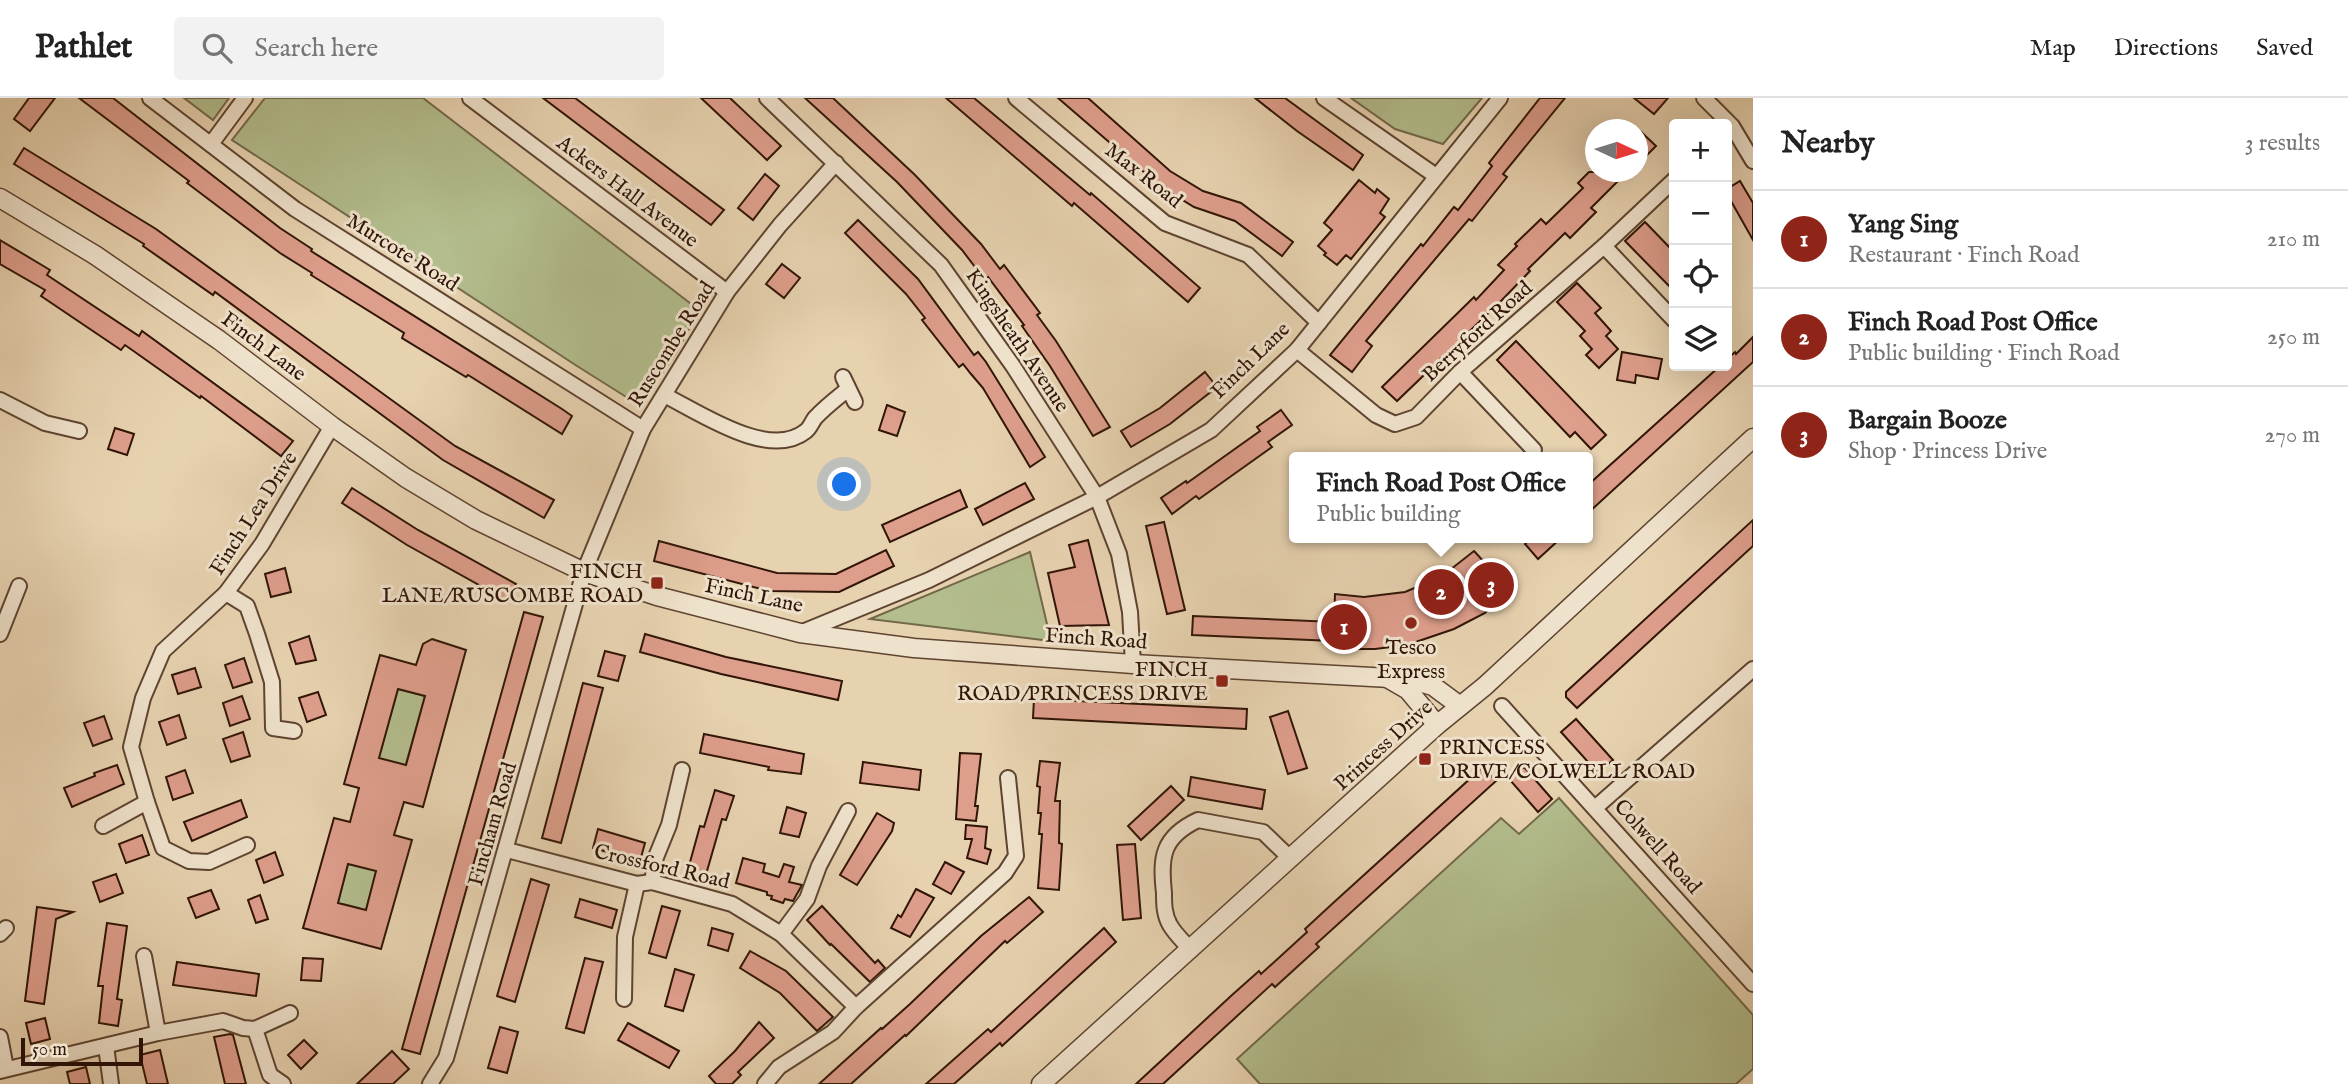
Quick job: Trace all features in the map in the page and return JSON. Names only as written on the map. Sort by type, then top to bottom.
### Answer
[{"type":"street","name":"Murcote Road","points":[[150,98],[295,209],[643,429]]},
{"type":"street","points":[[211,144],[245,98]]},
{"type":"street","name":"Ackers Hall Avenue","points":[[470,98],[727,292]]},
{"type":"street","name":"Kingsheath Avenue","points":[[767,98],[941,265],[1013,366],[1097,497],[1119,554],[1130,612],[1133,664]]},
{"type":"street","name":"Max Road","points":[[1016,98],[1165,223],[1248,255],[1319,323]]},
{"type":"street","points":[[1324,98],[1436,176]]},
{"type":"street","name":"Finch Lane","points":[[0,198],[118,270],[219,340],[406,478],[476,520],[584,572],[657,597],[800,633],[929,580],[1097,497],[1210,430],[1297,350],[1500,98]]},
{"type":"street","points":[[1704,98],[1721,119]]},
{"type":"street","points":[[1732,133],[1753,161]]},
{"type":"street","name":"Ruscombe Road","points":[[584,572],[643,429],[727,292],[780,225],[836,163]]},
{"type":"street","name":"Berryford Road","points":[[1297,350],[1376,415],[1395,424],[1416,417],[1460,372],[1604,246],[1672,182]]},
{"type":"street","points":[[1604,246],[1669,315]]},
{"type":"street","points":[[1460,372],[1534,450]]},
{"type":"street","points":[[664,395],[737,432],[769,441],[790,439],[807,430],[813,420],[849,389]]},
{"type":"street","points":[[0,400],[45,424],[79,430]]},
{"type":"street","name":"Finch Lea Drive","points":[[247,845],[209,862],[189,862],[163,848],[131,747],[143,698],[163,651],[226,593],[262,544],[332,426]]},
{"type":"street","name":"Princess Drive","points":[[1041,1084],[1437,725],[1485,686],[1753,438]]},
{"type":"street","name":"Fincham Road","points":[[435,1083],[446,1058],[507,850],[584,572]]},
{"type":"street","points":[[0,634],[19,586]]},
{"type":"street","points":[[226,593],[247,606],[257,634],[272,682],[273,728],[294,731]]},
{"type":"street","name":"Finch Road","points":[[800,633],[914,648],[1421,681],[1433,686],[1460,706]]},
{"type":"street","points":[[1595,808],[1753,669]]},
{"type":"street","points":[[1390,679],[1408,690],[1437,725]]},
{"type":"street","name":"Colwell Road","points":[[1502,706],[1752,982]]},
{"type":"street","points":[[652,882],[656,857],[669,825],[682,770]]},
{"type":"street","points":[[765,1084],[779,1067],[833,1031],[856,1007],[1005,873],[1016,856],[1007,778]]},
{"type":"street","points":[[103,826],[147,802]]},
{"type":"street","points":[[781,934],[807,899],[819,866],[848,811]]},
{"type":"street","points":[[1191,950],[1169,924],[1165,911],[1162,860],[1166,847],[1177,836],[1198,820],[1258,831],[1268,835],[1291,859]]},
{"type":"street","name":"Crossford Road","points":[[507,850],[637,884],[652,882],[732,904],[781,934],[856,1007]]},
{"type":"street","points":[[624,999],[625,937],[637,884]]},
{"type":"street","points":[[144,956],[159,1033]]},
{"type":"street","points":[[0,1037],[3,1069],[223,1021],[254,1029],[290,1013]]},
{"type":"street","points":[[254,1029],[270,1075],[283,1084]]},
{"type":"street","points":[[107,1046],[111,1084]]},
{"type":"green space","points":[[184,98],[229,98],[213,120]]},
{"type":"green space","points":[[265,98],[423,98],[699,310],[675,355],[639,405],[232,140]]},
{"type":"green space","points":[[1351,98],[1482,98],[1443,144],[1395,129]]},
{"type":"green space","points":[[1030,552],[1051,641],[870,619]]},
{"type":"green space","points":[[398,689],[425,696],[404,771],[377,764]]},
{"type":"green space","points":[[1559,798],[1753,1015],[1753,1069],[1736,1084],[1260,1084],[1237,1059],[1501,818],[1519,834]]},
{"type":"green space","points":[[350,857],[378,865],[364,917],[359,908],[343,904],[336,909]]},
{"type":"building","points":[[29,98],[55,98],[30,131],[14,119]]},
{"type":"building","points":[[79,98],[113,98],[280,228],[312,249],[311,251],[562,409],[572,416],[562,434],[468,375],[466,377],[402,338],[404,333],[311,275],[312,273],[280,253]]},
{"type":"building","points":[[543,98],[575,98],[724,210],[711,225]]},
{"type":"building","points":[[701,98],[730,98],[781,146],[767,160]]},
{"type":"building","points":[[805,98],[833,98],[915,175],[981,244],[1000,269],[1004,265],[1040,313],[1037,315],[1110,427],[1093,436],[1022,326],[1024,325],[988,277],[985,280],[962,250],[897,182]]},
{"type":"building","points":[[946,98],[974,98],[1090,195],[1091,193],[1200,288],[1188,302],[1074,203],[1072,206]]},
{"type":"building","points":[[1058,98],[1088,98],[1170,171],[1203,191],[1241,203],[1293,242],[1282,256],[1235,221],[1194,207],[1160,186]]},
{"type":"building","points":[[1255,98],[1285,98],[1363,155],[1353,170]]},
{"type":"building","points":[[1540,98],[1565,98],[1503,174],[1507,177],[1472,221],[1469,219],[1366,341],[1372,346],[1352,372],[1330,355],[1421,244],[1423,246],[1454,207],[1458,210],[1492,166],[1489,163]]},
{"type":"building","points":[[1634,98],[1668,98],[1654,114]]},
{"type":"building","points":[[1648,138],[1656,146],[1648,154]]},
{"type":"building","points":[[24,148],[156,229],[455,446],[554,500],[544,518],[443,460],[215,292],[213,295],[143,246],[144,244],[14,164]]},
{"type":"building","points":[[765,174],[779,186],[753,220],[738,208]]},
{"type":"building","points":[[1585,176],[1585,182],[1617,182],[1591,208],[1596,212],[1570,238],[1565,233],[1528,269],[1530,271],[1502,300],[1397,401],[1382,387],[1474,297],[1476,300],[1504,270],[1498,265],[1517,246],[1515,244],[1541,219],[1546,224],[1583,188],[1578,183]]},
{"type":"building","points":[[1359,180],[1375,193],[1377,189],[1389,199],[1380,213],[1385,217],[1351,259],[1346,255],[1337,265],[1324,255],[1326,253],[1318,246],[1332,230],[1324,223]]},
{"type":"building","points":[[1740,181],[1753,203],[1753,240],[1732,203],[1732,186]]},
{"type":"building","points":[[858,220],[918,279],[974,355],[978,352],[986,362],[1045,457],[1030,467],[983,388],[963,364],[959,367],[922,320],[925,318],[906,294],[845,233]]},
{"type":"building","points":[[1645,222],[1669,247],[1669,286],[1625,241]]},
{"type":"building","points":[[0,240],[50,270],[47,275],[139,336],[142,331],[293,441],[281,456],[201,396],[200,398],[125,345],[121,350],[41,296],[45,290],[0,264]]},
{"type":"building","points":[[782,264],[800,278],[784,298],[766,284]]},
{"type":"building","points":[[1577,283],[1601,308],[1595,313],[1611,331],[1606,336],[1618,349],[1599,368],[1586,355],[1592,349],[1580,336],[1585,331],[1557,302]]},
{"type":"building","points":[[1753,337],[1753,362],[1593,508],[1593,480],[1714,371],[1732,371],[1732,355],[1735,352],[1736,354]]},
{"type":"building","points":[[1516,341],[1606,435],[1591,449],[1575,432],[1570,437],[1497,360]]},
{"type":"building","points":[[1622,352],[1662,359],[1658,379],[1636,375],[1635,383],[1617,380]]},
{"type":"building","points":[[1205,372],[1217,387],[1170,424],[1131,447],[1121,431],[1160,408]]},
{"type":"building","points":[[887,405],[905,412],[897,436],[879,430]]},
{"type":"building","points":[[1281,410],[1292,425],[1268,442],[1272,447],[1199,499],[1196,496],[1172,514],[1161,498],[1186,481],[1187,483],[1260,431],[1257,427]]},
{"type":"building","points":[[115,428],[134,434],[127,455],[108,449]]},
{"type":"building","points":[[1025,483],[1034,499],[983,525],[975,509]]},
{"type":"building","points":[[352,488],[418,530],[516,584],[508,601],[407,545],[342,503]]},
{"type":"building","points":[[960,490],[967,507],[890,542],[882,525]]},
{"type":"building","points":[[1753,520],[1753,546],[1577,708],[1566,697],[1566,692]]},
{"type":"building","points":[[1164,522],[1185,610],[1167,614],[1146,526]]},
{"type":"building","points":[[1088,540],[1109,625],[1060,626],[1048,573],[1075,567],[1069,545]]},
{"type":"building","points":[[659,541],[777,573],[836,574],[886,550],[894,566],[839,592],[769,591],[654,561]]},
{"type":"building","points":[[1526,543],[1556,543],[1538,559]]},
{"type":"building","points":[[1474,551],[1509,589],[1485,613],[1454,629],[1407,645],[1356,649],[1332,647],[1333,641],[1192,635],[1193,616],[1334,622],[1335,594],[1364,597],[1405,592],[1441,577]]},
{"type":"building","points":[[285,568],[291,592],[271,597],[265,574]]},
{"type":"building","points":[[524,612],[543,617],[420,1054],[402,1049]]},
{"type":"building","points":[[645,634],[726,657],[842,681],[838,700],[721,674],[640,652]]},
{"type":"building","points":[[309,636],[316,660],[296,664],[289,643]]},
{"type":"building","points":[[432,639],[466,650],[423,807],[404,802],[394,835],[412,840],[381,949],[303,928],[334,818],[350,822],[359,788],[344,784],[380,655],[416,665],[423,644]],"holes":[[[398,689],[425,696],[406,765],[379,758]],[[348,864],[376,871],[366,910],[338,903]]]},
{"type":"building","points":[[605,651],[625,656],[618,681],[598,676]]},
{"type":"building","points":[[244,658],[252,682],[233,688],[225,665]]},
{"type":"building","points":[[195,668],[201,687],[178,694],[172,675]]},
{"type":"building","points":[[583,683],[603,688],[561,843],[542,838]]},
{"type":"building","points":[[318,692],[326,715],[307,722],[299,698]]},
{"type":"building","points":[[242,696],[250,719],[230,726],[223,703]]},
{"type":"building","points":[[1034,699],[1247,709],[1246,729],[1033,718]]},
{"type":"building","points":[[1288,711],[1307,768],[1288,774],[1270,717]]},
{"type":"building","points":[[179,715],[186,738],[167,745],[159,722]]},
{"type":"building","points":[[104,716],[112,739],[93,746],[84,723]]},
{"type":"building","points":[[1576,719],[1613,760],[1598,773],[1561,732]]},
{"type":"building","points":[[243,732],[250,756],[231,762],[223,739]]},
{"type":"building","points":[[704,734],[804,754],[801,774],[768,770],[769,767],[700,753]]},
{"type":"building","points":[[960,753],[981,754],[975,806],[978,806],[976,821],[956,819]]},
{"type":"building","points":[[1040,761],[1060,763],[1055,801],[1060,801],[1059,843],[1062,844],[1059,890],[1038,888],[1042,834],[1039,834],[1040,787],[1037,786]]},
{"type":"building","points":[[863,762],[921,770],[919,790],[860,783]]},
{"type":"building","points":[[117,765],[124,784],[72,807],[64,788]]},
{"type":"building","points":[[1483,767],[1496,781],[1316,944],[1319,947],[1275,987],[1272,984],[1163,1084],[1136,1084],[1259,971],[1261,974],[1307,932],[1305,929]]},
{"type":"building","points":[[1524,767],[1552,799],[1538,812],[1509,779]]},
{"type":"building","points":[[185,770],[193,793],[173,800],[166,777]]},
{"type":"building","points":[[1191,777],[1265,790],[1262,809],[1188,796]]},
{"type":"building","points":[[1171,786],[1184,800],[1141,840],[1128,826]]},
{"type":"building","points":[[715,790],[734,796],[726,820],[722,819],[705,878],[687,873],[700,826],[704,827]]},
{"type":"building","points":[[241,800],[247,817],[192,841],[184,822]]},
{"type":"building","points":[[787,807],[806,813],[799,837],[780,833]]},
{"type":"building","points":[[877,813],[894,823],[892,831],[857,885],[840,875]]},
{"type":"building","points":[[966,825],[987,827],[985,848],[991,850],[987,864],[967,858],[972,839],[965,839]]},
{"type":"building","points":[[598,829],[645,843],[640,861],[593,848]]},
{"type":"building","points":[[142,835],[149,855],[126,863],[119,844]]},
{"type":"building","points":[[1135,844],[1141,918],[1123,920],[1117,845]]},
{"type":"building","points":[[275,852],[283,875],[264,883],[256,860]]},
{"type":"building","points":[[743,858],[765,864],[763,872],[779,877],[784,864],[794,867],[789,882],[802,885],[793,901],[785,899],[783,903],[771,899],[772,896],[767,895],[767,892],[736,883]]},
{"type":"building","points":[[945,862],[964,872],[951,894],[933,884]]},
{"type":"building","points":[[116,874],[123,893],[100,902],[93,882]]},
{"type":"building","points":[[531,879],[549,885],[515,1002],[497,996]]},
{"type":"building","points":[[916,889],[934,898],[910,937],[891,928],[898,915],[901,917]]},
{"type":"building","points":[[211,890],[219,909],[196,918],[188,898]]},
{"type":"building","points":[[260,895],[268,919],[256,923],[248,900]]},
{"type":"building","points":[[1029,897],[1043,912],[1007,943],[1005,941],[906,1036],[851,1084],[819,1084],[910,1004],[981,936]]},
{"type":"building","points":[[580,899],[617,910],[612,928],[575,917]]},
{"type":"building","points":[[662,906],[680,911],[666,958],[649,953]]},
{"type":"building","points":[[822,906],[875,963],[878,960],[885,968],[870,982],[807,920]]},
{"type":"building","points":[[37,907],[73,912],[56,919],[44,1004],[25,1001]]},
{"type":"building","points":[[107,923],[127,926],[117,999],[122,1000],[118,1026],[99,1023],[103,986],[98,986]]},
{"type":"building","points":[[712,928],[733,934],[728,951],[708,945]]},
{"type":"building","points":[[1104,928],[1116,942],[1002,1046],[1000,1043],[954,1084],[926,1084],[988,1029],[991,1032]]},
{"type":"building","points":[[750,951],[786,971],[833,1017],[817,1031],[780,993],[740,968]]},
{"type":"building","points":[[303,958],[323,959],[321,981],[301,980]]},
{"type":"building","points":[[585,958],[603,962],[584,1033],[566,1028]]},
{"type":"building","points":[[177,962],[259,974],[256,996],[173,985]]},
{"type":"building","points":[[675,969],[694,975],[683,1011],[665,1006]]},
{"type":"building","points":[[45,1018],[50,1039],[31,1044],[26,1023]]},
{"type":"building","points":[[759,1022],[774,1038],[738,1072],[741,1075],[732,1084],[716,1084],[709,1076]]},
{"type":"building","points":[[628,1023],[679,1051],[669,1068],[618,1040]]},
{"type":"building","points":[[500,1027],[518,1032],[507,1073],[488,1068]]},
{"type":"building","points":[[233,1035],[246,1084],[225,1084],[214,1037]]},
{"type":"building","points":[[304,1040],[317,1053],[301,1069],[288,1055]]},
{"type":"building","points":[[160,1050],[168,1084],[147,1084],[140,1055]]},
{"type":"building","points":[[392,1051],[409,1069],[393,1084],[357,1084]]},
{"type":"building","points":[[86,1067],[90,1084],[70,1084],[67,1072]]},
{"type":"place","name":"FINCH LANE/RUSCOMBE ROAD","points":[[657,583]]},
{"type":"place","name":"Bargain Booze","points":[[1491,585]]},
{"type":"place","name":"Finch Road Post Office","points":[[1441,592]]},
{"type":"place","name":"Tesco Express","points":[[1411,623]]},
{"type":"place","name":"Yang Sing","points":[[1344,627]]},
{"type":"place","name":"FINCH ROAD/PRINCESS DRIVE","points":[[1222,681]]},
{"type":"place","name":"PRINCESS DRIVE/COLWELL ROAD","points":[[1425,759]]}]
